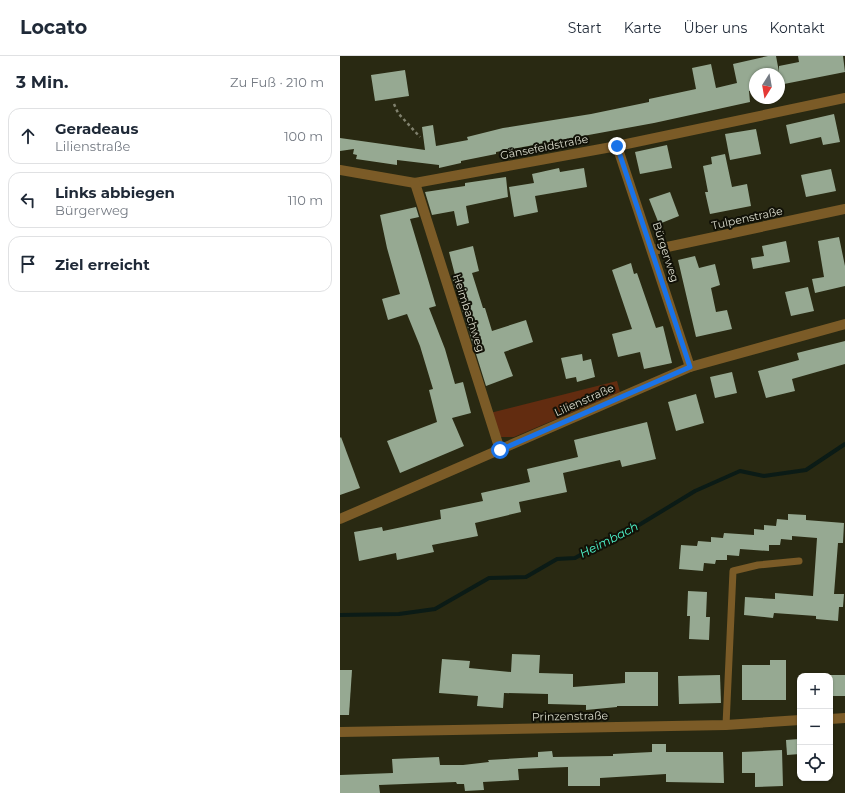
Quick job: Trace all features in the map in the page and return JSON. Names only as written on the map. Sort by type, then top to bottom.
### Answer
[{"type":"street","name":"Gänsefeldstraße","points":[[340,170],[415,183],[617,146],[845,98]]},
{"type":"street","name":"Bürgerweg","points":[[617,146],[653,250],[690,367]]},
{"type":"street","name":"Heimbachweg","points":[[415,183],[500,450]]},
{"type":"street","name":"Tulpenstraße","points":[[653,250],[845,209]]},
{"type":"street","name":"Lilienstraße","points":[[340,519],[690,367],[845,324]]},
{"type":"street","points":[[833,719],[845,718]]},
{"type":"street","name":"Prinzenstraße","points":[[340,732],[726,725],[797,720]]},
{"type":"lane","points":[[726,725],[733,571],[758,565],[799,561]]},
{"type":"path","points":[[394,104],[398,113],[420,137]]},
{"type":"shaded area","points":[[617,381],[620,392],[514,437],[499,437],[490,413]]},
{"type":"building","points":[[768,56],[776,56],[778,68],[749,68],[749,102],[654,123],[496,152],[496,154],[461,161],[461,163],[439,168],[439,165],[397,160],[397,165],[356,159],[357,155],[353,154],[354,149],[340,151],[340,138],[425,150],[422,127],[433,125],[436,146],[468,140],[467,137],[503,128],[591,114],[649,102],[649,99],[696,89],[692,68],[711,64],[716,88],[737,83],[733,64]]},
{"type":"building","points":[[798,56],[843,56],[845,72],[785,84],[785,68],[779,68],[779,66],[799,62]]},
{"type":"building","points":[[405,70],[409,96],[375,101],[371,75]]},
{"type":"building","points":[[834,114],[840,142],[823,145],[821,137],[790,144],[786,125]]},
{"type":"building","points":[[756,129],[761,154],[730,160],[725,134]]},
{"type":"building","points":[[667,145],[672,168],[640,174],[635,152]]},
{"type":"building","points":[[725,154],[732,187],[747,184],[751,206],[710,214],[705,192],[708,192],[703,166],[712,164],[711,157]]},
{"type":"building","points":[[559,168],[560,172],[584,168],[587,187],[535,196],[538,212],[514,217],[509,187],[534,183],[532,174]]},
{"type":"building","points":[[831,169],[836,191],[806,197],[801,175]]},
{"type":"building","points":[[506,177],[508,197],[466,206],[469,223],[457,226],[454,211],[432,215],[425,192],[465,186],[465,183]]},
{"type":"building","points":[[670,192],[679,216],[659,224],[649,199]]},
{"type":"building","points":[[416,207],[419,217],[410,219],[436,306],[429,308],[445,349],[455,384],[463,382],[471,413],[452,418],[464,446],[400,473],[387,441],[437,422],[429,390],[433,389],[420,346],[407,314],[388,320],[382,299],[400,294],[387,248],[380,215]]},
{"type":"building","points":[[839,237],[845,266],[845,286],[815,293],[812,279],[824,277],[818,241]]},
{"type":"building","points":[[786,241],[790,262],[753,269],[751,258],[764,256],[762,246]]},
{"type":"building","points":[[473,246],[479,271],[472,273],[492,331],[526,320],[533,342],[504,352],[513,376],[486,386],[453,280],[456,279],[449,252]]},
{"type":"building","points":[[695,256],[699,268],[715,264],[720,285],[711,288],[716,312],[727,310],[732,329],[696,337],[678,260]]},
{"type":"building","points":[[631,263],[634,274],[637,273],[656,328],[663,326],[672,363],[644,369],[640,352],[618,357],[612,334],[632,329],[612,270]]},
{"type":"building","points":[[808,287],[814,311],[791,316],[785,292]]},
{"type":"building","points":[[845,341],[845,364],[792,379],[795,391],[766,398],[758,371],[799,360],[797,353]]},
{"type":"building","points":[[582,354],[583,361],[591,359],[595,377],[577,382],[576,377],[566,379],[561,358]]},
{"type":"building","points":[[732,372],[737,393],[715,398],[710,377]]},
{"type":"building","points":[[696,394],[704,423],[676,431],[668,402]]},
{"type":"building","points":[[647,422],[656,459],[622,467],[620,460],[563,473],[567,492],[519,502],[521,512],[475,523],[478,536],[432,545],[434,552],[397,560],[396,553],[359,561],[354,532],[382,527],[383,531],[441,519],[440,510],[483,501],[481,493],[530,482],[527,469],[578,457],[574,440]]},
{"type":"building","points":[[341,437],[360,488],[340,495],[340,438]]},
{"type":"building","points":[[788,514],[806,515],[806,520],[844,523],[843,543],[838,543],[834,594],[844,594],[843,607],[839,607],[838,621],[816,619],[816,616],[774,613],[773,618],[744,615],[745,597],[775,599],[775,593],[813,596],[817,538],[792,536],[792,540],[781,539],[780,545],[769,545],[769,551],[740,549],[739,556],[727,555],[727,560],[716,560],[715,564],[704,563],[703,571],[679,569],[681,545],[697,546],[698,541],[711,542],[711,537],[723,538],[724,533],[754,535],[754,529],[764,530],[764,525],[776,526],[777,519],[788,520]]},
{"type":"building","points":[[688,591],[707,592],[706,617],[710,617],[709,640],[689,639],[690,616],[687,616]]},
{"type":"building","points":[[512,654],[540,655],[539,673],[573,674],[573,687],[625,683],[625,672],[658,672],[658,706],[617,706],[586,710],[586,705],[548,704],[548,694],[504,693],[503,708],[477,706],[478,696],[439,693],[442,659],[470,661],[469,668],[511,672]]},
{"type":"building","points":[[770,660],[786,660],[786,700],[742,700],[742,665],[770,665]]},
{"type":"building","points":[[340,670],[352,670],[349,715],[340,715]]},
{"type":"building","points":[[720,675],[721,703],[679,704],[678,676]]},
{"type":"building","points":[[833,675],[845,675],[845,696],[833,696]]},
{"type":"building","points":[[797,739],[797,754],[787,755],[786,740]]},
{"type":"building","points":[[652,744],[666,744],[666,752],[723,752],[724,783],[666,782],[666,774],[600,778],[600,786],[568,786],[568,767],[518,769],[519,780],[483,782],[484,790],[465,791],[464,784],[457,784],[456,782],[379,785],[380,793],[340,793],[340,775],[393,773],[392,759],[439,757],[440,765],[463,765],[489,762],[488,760],[538,757],[538,752],[552,751],[553,757],[613,756],[613,754],[652,752]]},
{"type":"building","points":[[782,750],[783,786],[755,787],[755,773],[742,773],[742,752]]},
{"type":"waterway","name":"Heimbach","points":[[340,615],[399,614],[435,609],[489,578],[526,577],[557,559],[575,558],[613,537],[639,525],[695,491],[740,471],[764,476],[806,470],[845,444]]},
{"type":"route","points":[[500,450],[690,367],[653,250],[617,146]]}]
